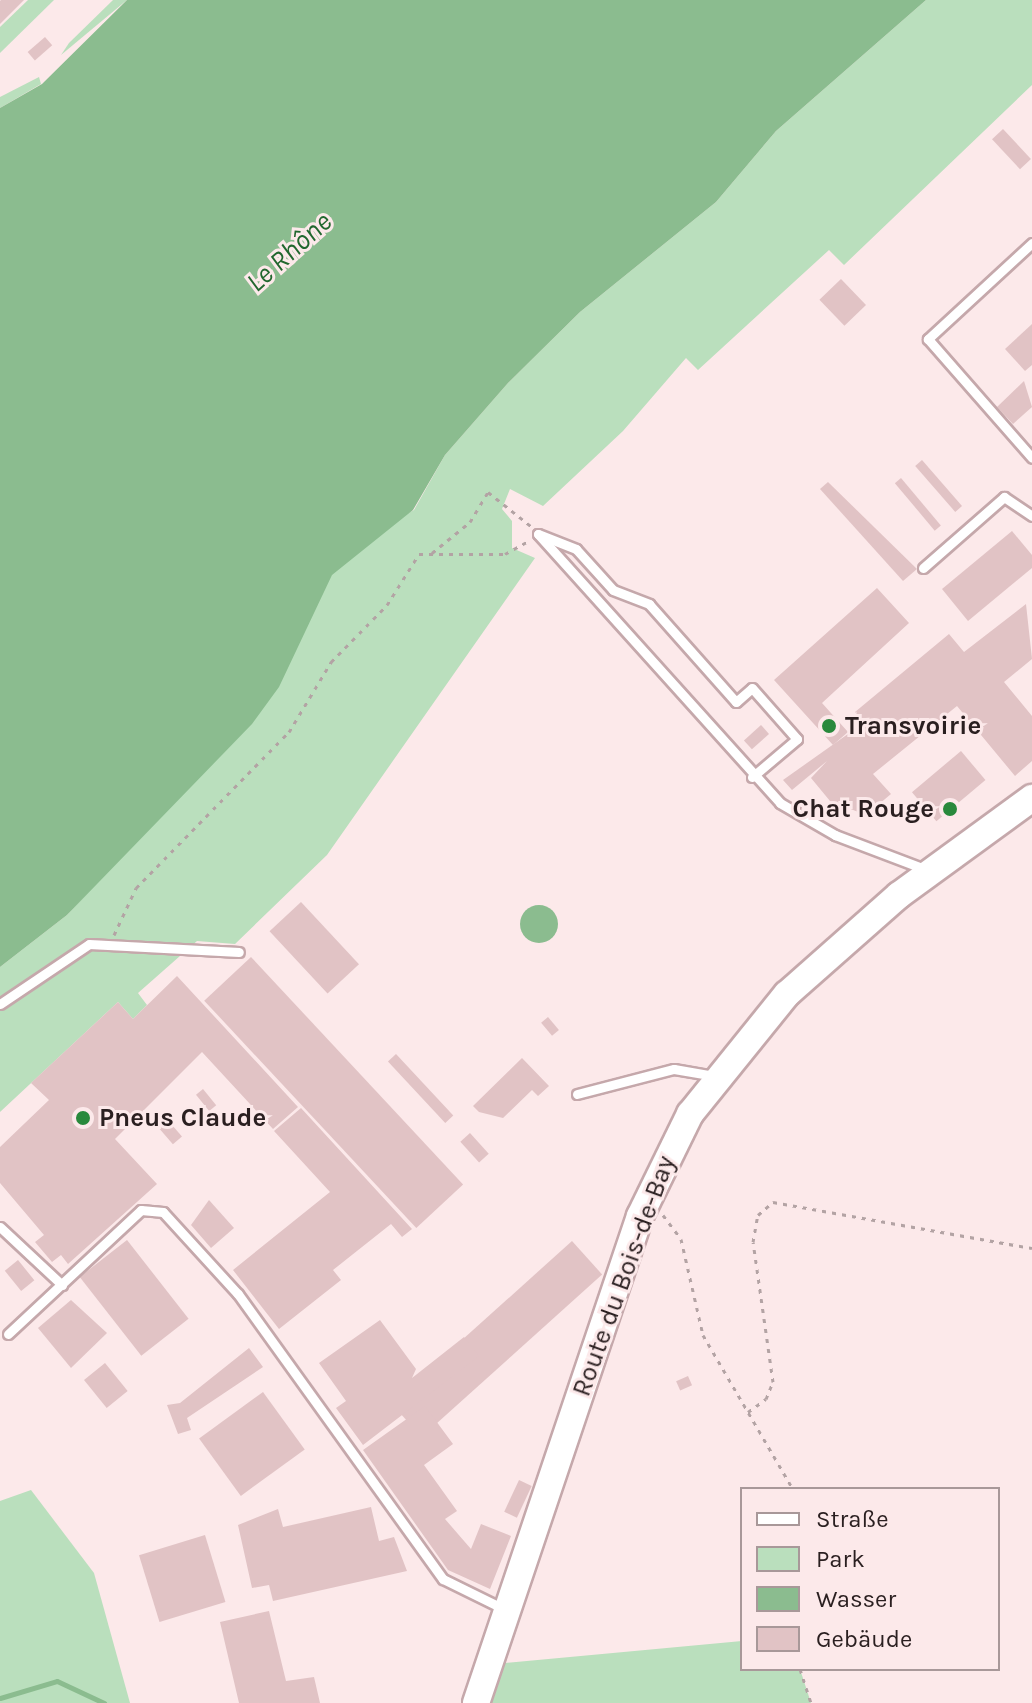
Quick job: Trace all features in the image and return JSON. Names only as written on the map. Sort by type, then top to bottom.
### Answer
[{"type":"main road","name":"Route du Bois-de-Bay","points":[[476,1703],[644,1206],[715,1076],[787,994],[930,871],[1032,798]]},
{"type":"lane","points":[[1032,243],[928,339],[1032,458]]},
{"type":"lane","points":[[923,568],[1004,497],[1032,516]]},
{"type":"lane","points":[[538,534],[576,549],[613,590],[649,604],[736,702],[752,688],[797,739],[752,777]]},
{"type":"lane","points":[[538,534],[752,777],[835,835],[930,871]]},
{"type":"lane","points":[[0,1004],[72,949],[112,942],[239,952]]},
{"type":"lane","points":[[577,1094],[674,1069],[715,1076]]},
{"type":"lane","points":[[8,1334],[141,1210],[163,1212],[238,1294],[443,1579],[507,1610]]},
{"type":"lane","points":[[0,1227],[62,1285]]},
{"type":"path","points":[[112,942],[136,888],[249,778],[289,732],[331,662],[387,605],[419,554],[505,554],[538,534],[493,491],[432,553]]},
{"type":"path","points":[[748,1412],[766,1399],[773,1382],[753,1242],[758,1215],[773,1202],[1032,1248]]},
{"type":"path","points":[[644,1206],[674,1225],[703,1335],[792,1487]]},
{"type":"path","points":[[801,1671],[811,1703]]},
{"type":"green space","points":[[28,0],[54,0],[0,53],[0,27]]},
{"type":"green space","points":[[113,0],[127,0],[61,55],[69,43]]},
{"type":"green space","points":[[926,0],[1032,0],[1032,85],[844,265],[829,250],[698,370],[686,358],[623,431],[543,506],[510,489],[502,509],[512,521],[512,548],[535,558],[327,855],[235,944],[197,941],[138,993],[147,1005],[133,1019],[118,1002],[0,1112],[0,967],[67,915],[278,687],[246,598],[414,510],[445,455],[508,383],[580,312],[716,202],[776,131]]},
{"type":"green space","points":[[39,77],[41,84],[0,108],[0,97]]},
{"type":"green space","points":[[31,1490],[94,1573],[130,1703],[0,1703],[0,1501]]},
{"type":"green space","points":[[740,1641],[740,1671],[801,1671],[811,1703],[491,1703],[505,1663]]},
{"type":"water","name":"Le Rhône","points":[[127,0],[926,0],[776,131],[716,202],[580,312],[508,383],[445,455],[413,510],[332,575],[279,687],[252,724],[67,915],[0,967],[0,108],[42,84]]},
{"type":"water","points":[[539,905],[552,911],[558,924],[552,937],[539,943],[526,937],[520,924],[526,911]]},
{"type":"building","points":[[24,0],[0,24],[0,1]]},
{"type":"building","points":[[45,37],[52,45],[35,60],[28,52]]},
{"type":"building","points":[[1003,129],[1031,159],[1020,169],[992,139]]},
{"type":"building","points":[[841,279],[866,305],[844,326],[819,300]]},
{"type":"building","points":[[1032,324],[1032,365],[1025,371],[1005,349]]},
{"type":"building","points":[[1024,381],[1032,407],[1013,424],[997,407]]},
{"type":"building","points":[[922,460],[962,506],[955,512],[915,466]]},
{"type":"building","points":[[901,478],[941,525],[935,531],[895,483]]},
{"type":"building","points":[[828,482],[917,569],[903,581],[820,489]]},
{"type":"building","points":[[1012,531],[1032,555],[1032,568],[968,621],[942,589]]},
{"type":"building","points":[[877,588],[909,623],[822,703],[848,732],[833,745],[774,680]]},
{"type":"building","points":[[1026,604],[1032,659],[1004,682],[1032,716],[1032,761],[1015,776],[957,706],[873,774],[891,794],[866,815],[830,801],[811,778],[827,761],[792,790],[783,780],[855,729],[855,712],[949,634],[964,652]]},
{"type":"building","points":[[761,725],[769,734],[752,749],[744,740]]},
{"type":"building","points":[[961,751],[985,780],[936,821],[912,792]]},
{"type":"building","points":[[301,902],[359,964],[328,993],[270,931]]},
{"type":"building","points":[[251,957],[463,1184],[416,1228],[204,1001]]},
{"type":"building","name":"Pneus Claude","points":[[177,976],[298,1107],[273,1129],[202,1052],[115,1139],[157,1184],[68,1264],[61,1255],[52,1262],[35,1242],[44,1235],[0,1183],[0,1147],[49,1100],[31,1083],[118,1002],[133,1019]]},
{"type":"building","points":[[548,1017],[559,1030],[552,1036],[541,1023]]},
{"type":"building","points":[[396,1054],[453,1115],[445,1123],[388,1062]]},
{"type":"building","points":[[522,1058],[549,1086],[538,1096],[532,1090],[503,1118],[479,1112],[473,1106]]},
{"type":"building","points":[[203,1089],[216,1105],[209,1111],[196,1095]]},
{"type":"building","points":[[301,1108],[412,1229],[402,1237],[391,1224],[333,1270],[341,1280],[279,1329],[233,1270],[330,1192],[274,1131]]},
{"type":"building","points":[[159,1110],[182,1136],[173,1144],[150,1118]]},
{"type":"building","points":[[470,1133],[489,1154],[479,1163],[460,1142]]},
{"type":"building","points":[[209,1200],[234,1228],[211,1248],[191,1225]]},
{"type":"building","points":[[127,1240],[189,1319],[141,1356],[80,1277]]},
{"type":"building","points":[[572,1241],[602,1274],[422,1437],[391,1404]]},
{"type":"building","points":[[18,1260],[34,1280],[21,1291],[5,1271]]},
{"type":"building","points":[[71,1300],[107,1333],[71,1368],[38,1328]]},
{"type":"building","points":[[380,1320],[416,1369],[412,1378],[464,1337],[479,1356],[363,1445],[336,1408],[346,1401],[319,1363]]},
{"type":"building","points":[[249,1348],[263,1367],[187,1418],[191,1430],[178,1434],[167,1405],[180,1403]]},
{"type":"building","points":[[105,1363],[128,1391],[107,1408],[84,1380]]},
{"type":"building","points":[[688,1376],[692,1385],[680,1390],[676,1381]]},
{"type":"building","points":[[263,1392],[305,1449],[241,1496],[199,1438]]},
{"type":"building","points":[[425,1406],[453,1444],[424,1465],[457,1511],[445,1519],[471,1549],[481,1524],[511,1536],[490,1589],[448,1570],[363,1450]]},
{"type":"building","points":[[519,1480],[532,1486],[517,1518],[504,1512]]},
{"type":"building","points":[[371,1507],[379,1541],[394,1537],[407,1571],[273,1601],[269,1585],[252,1588],[238,1525],[278,1509],[283,1527]]},
{"type":"building","points":[[205,1535],[225,1602],[159,1622],[139,1555]]},
{"type":"building","points":[[269,1611],[286,1681],[314,1677],[320,1703],[239,1703],[220,1622]]},
{"type":"waterway","points":[[0,1698],[57,1681],[104,1703]]},
{"type":"place","name":"Transvoirie","points":[[829,726]]},
{"type":"place","name":"Chat Rouge","points":[[950,809]]},
{"type":"place","name":"Pneus Claude","points":[[83,1118]]}]
